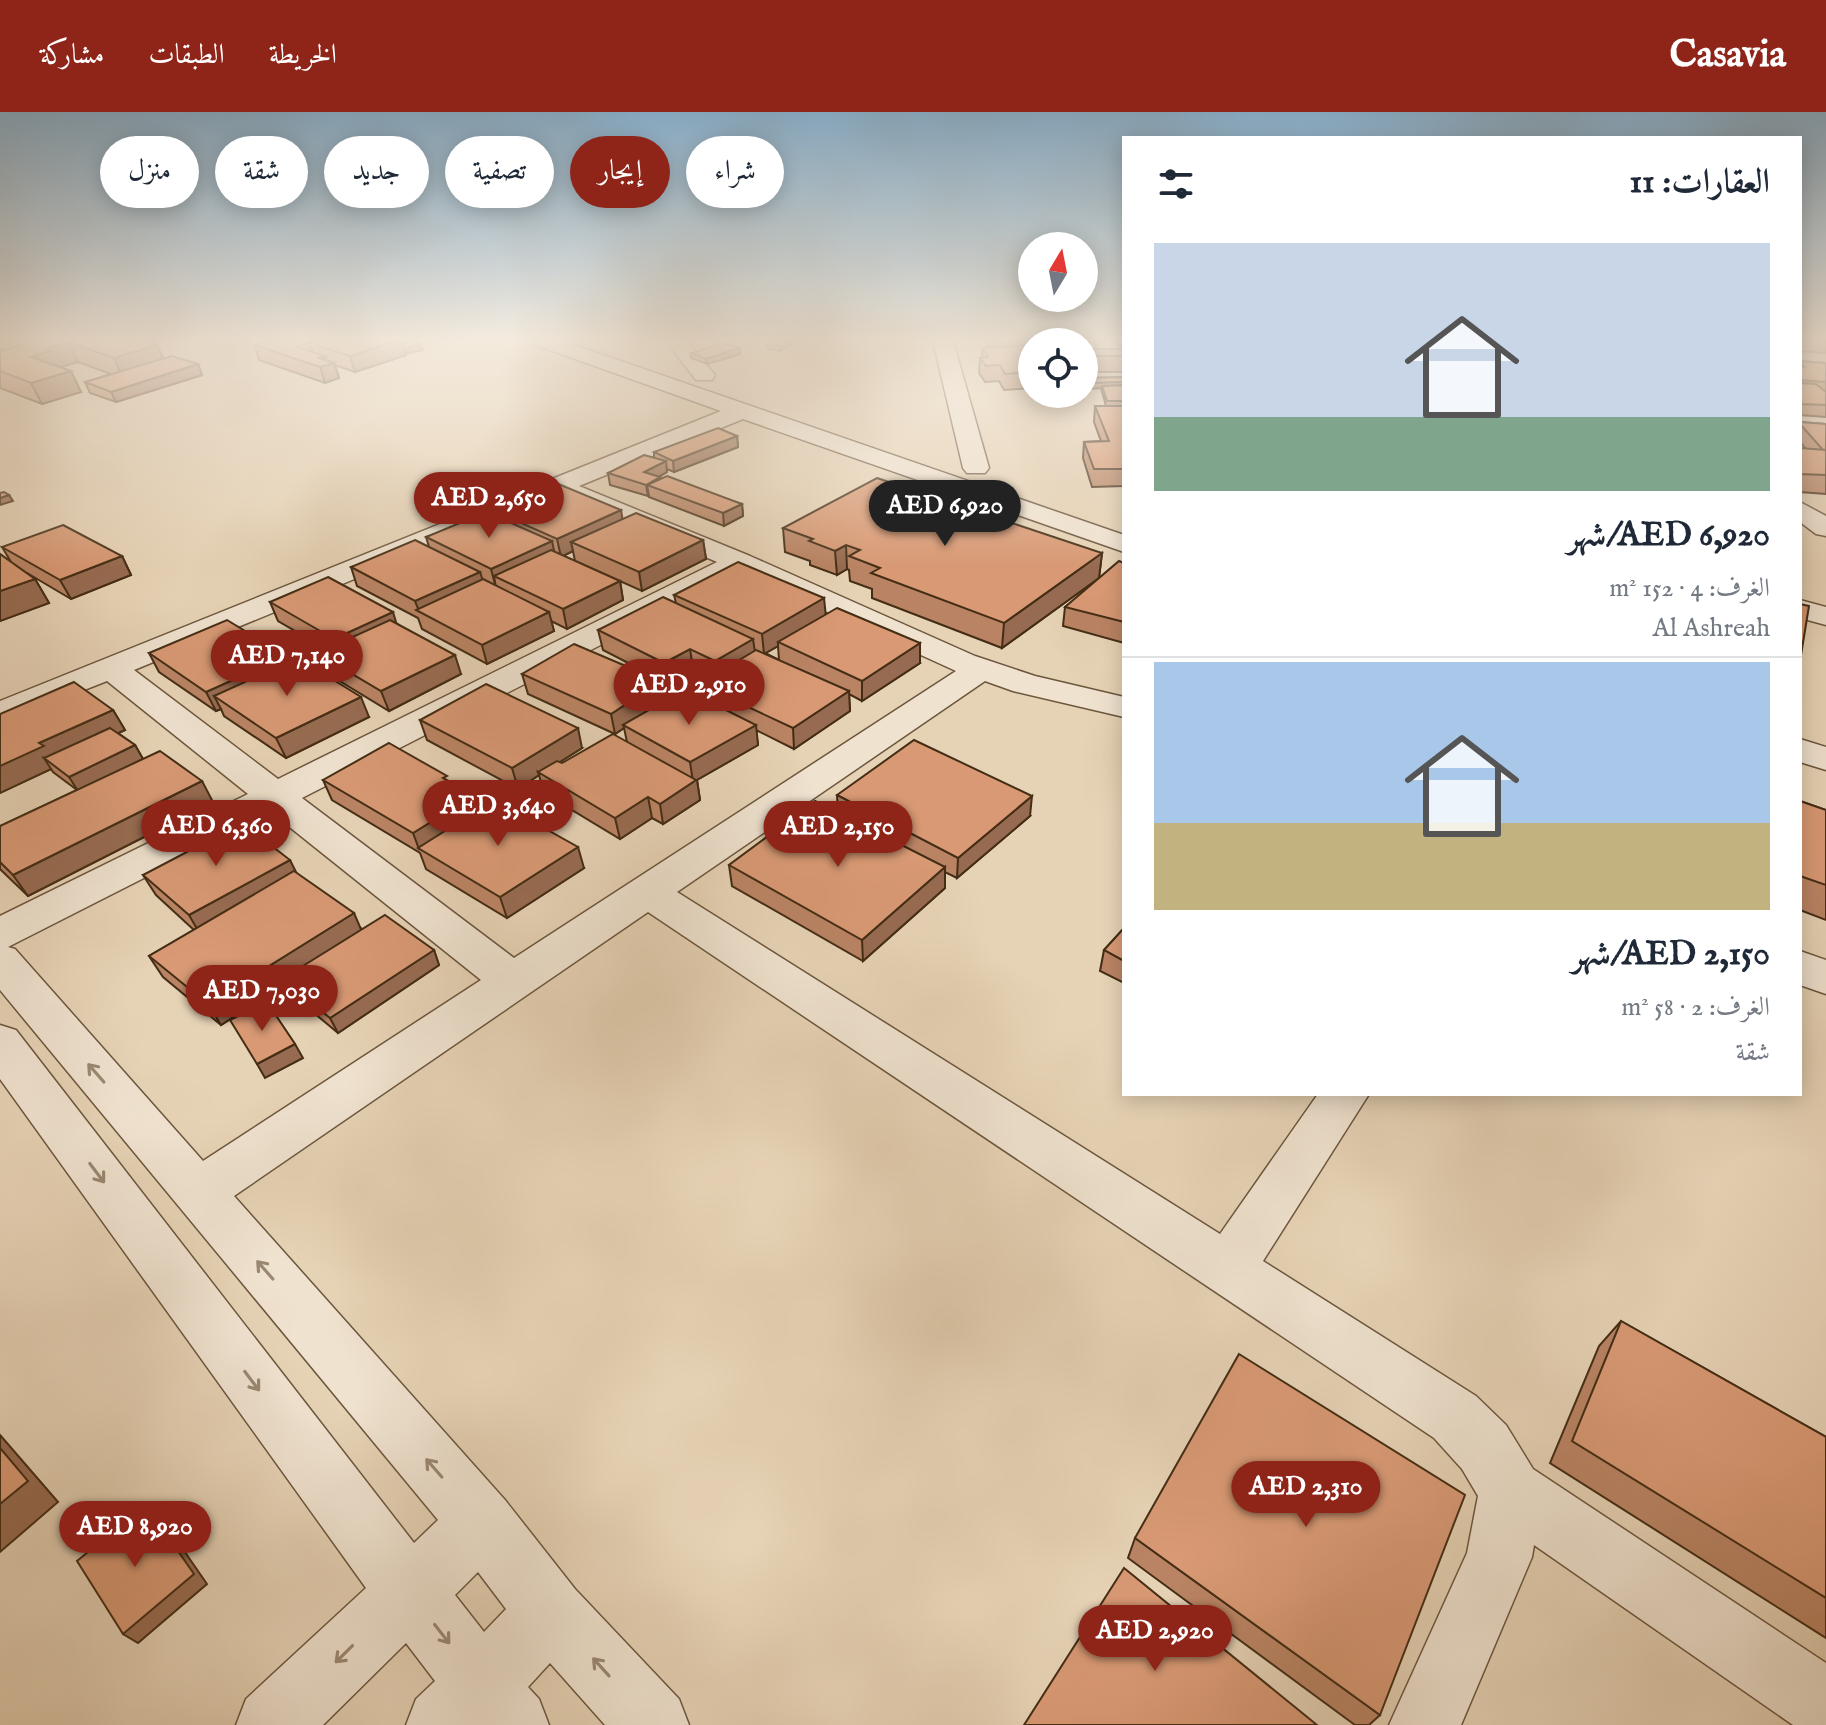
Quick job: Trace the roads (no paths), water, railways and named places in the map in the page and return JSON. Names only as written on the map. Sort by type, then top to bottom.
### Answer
[{"type":"street","points":[[0,713],[728,416]]},
{"type":"street","points":[[762,416],[1122,543]]},
{"type":"street","points":[[825,416],[1080,504]]},
{"type":"street","points":[[963,416],[976,468]]},
{"type":"street","points":[[1802,421],[1826,423]]},
{"type":"street","points":[[556,486],[740,562],[981,669],[1025,684],[1122,707]]},
{"type":"street","points":[[1802,497],[1826,499]]},
{"type":"street","points":[[1802,511],[1826,528]]},
{"type":"street","points":[[0,934],[740,562]]},
{"type":"street","points":[[1802,610],[1826,616]]},
{"type":"street","points":[[111,668],[513,981]]},
{"type":"street","points":[[198,1192],[981,669]]},
{"type":"street","points":[[1802,751],[1826,759]]},
{"type":"street","points":[[1802,779],[1826,787]]},
{"type":"street","points":[[647,892],[1455,1417],[1484,1447],[1511,1491],[1826,1705]]},
{"type":"street","points":[[0,960],[482,1523],[551,1613],[653,1725]]},
{"type":"street","points":[[1802,968],[1826,978]]},
{"type":"street","points":[[0,1043],[408,1590],[478,1711],[551,1613]]},
{"type":"street","points":[[1227,1269],[1344,1096]]},
{"type":"street","points":[[1425,1725],[1499,1557],[1511,1491]]},
{"type":"street","points":[[272,1725],[408,1590],[482,1523]]}]
